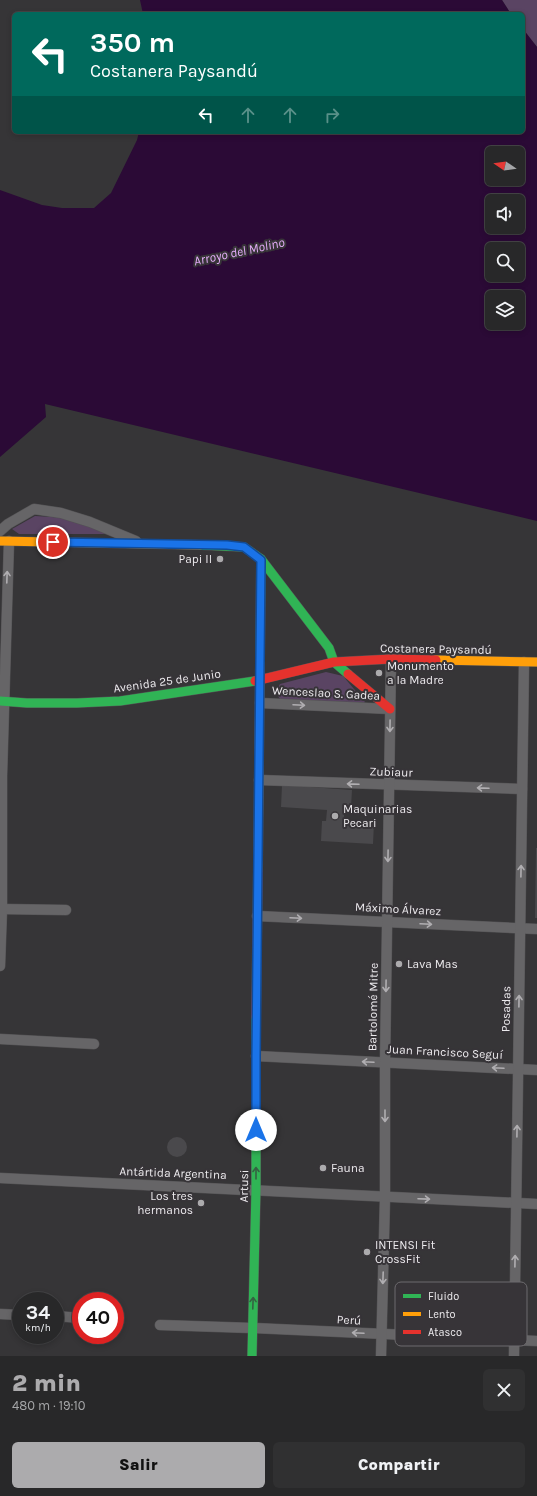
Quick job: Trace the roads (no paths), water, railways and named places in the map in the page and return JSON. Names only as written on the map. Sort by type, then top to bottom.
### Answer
[{"type":"main road","points":[[4,541],[227,545],[244,547],[261,560],[328,648],[334,662],[390,709]]},
{"type":"main road","name":"Artusi","points":[[252,1356],[256,1189],[261,560]]},
{"type":"main road","name":"Costanera Paysandú","points":[[334,662],[391,659],[537,662]]},
{"type":"main road","name":"Avenida 25 de Junio","points":[[2,701],[77,703],[120,701],[260,680],[334,662]]},
{"type":"street","points":[[0,531],[8,524],[34,510],[61,513],[90,522],[141,543]]},
{"type":"street","points":[[0,966],[4,541]]},
{"type":"street","name":"Bartolomé Mitre","points":[[381,1356],[385,1198],[385,1063],[391,659]]},
{"type":"street","name":"Posadas","points":[[515,1282],[524,662]]},
{"type":"street","name":"Wenceslao S. Gadea","points":[[260,703],[390,709]]},
{"type":"street","name":"Zubiaur","points":[[259,780],[522,789]]},
{"type":"street","points":[[1,909],[66,910]]},
{"type":"street","name":"Máximo Álvarez","points":[[257,916],[537,929]]},
{"type":"street","points":[[0,1040],[94,1044]]},
{"type":"street","name":"Juan Francisco Seguí","points":[[256,1056],[537,1070]]},
{"type":"street","name":"Antártida Argentina","points":[[0,1178],[256,1189],[385,1198],[537,1204]]},
{"type":"street","points":[[0,1314],[12,1315]]},
{"type":"street","name":"Perú","points":[[160,1325],[395,1335]]},
{"type":"street","name":"Perú","points":[[527,1341],[537,1341]]},
{"type":"water","points":[[140,0],[502,0],[510,12],[143,12]]},
{"type":"water","name":"Arroyo del Molino","points":[[525,32],[537,47],[537,521],[45,404],[46,417],[0,457],[0,190],[42,205],[62,208],[94,208],[111,193],[138,134],[525,134]]},
{"type":"place","name":"Papi II","points":[[220,559]]},
{"type":"place","name":"Monumento a la Madre","points":[[379,673]]},
{"type":"place","name":"Maquinarias Pecari","points":[[335,816]]},
{"type":"place","name":"Lava Mas","points":[[399,964]]},
{"type":"place","name":"Fauna","points":[[323,1168]]},
{"type":"place","name":"Los tres hermanos","points":[[201,1203]]},
{"type":"place","name":"INTENSI Fit CrossFit","points":[[367,1252]]}]
